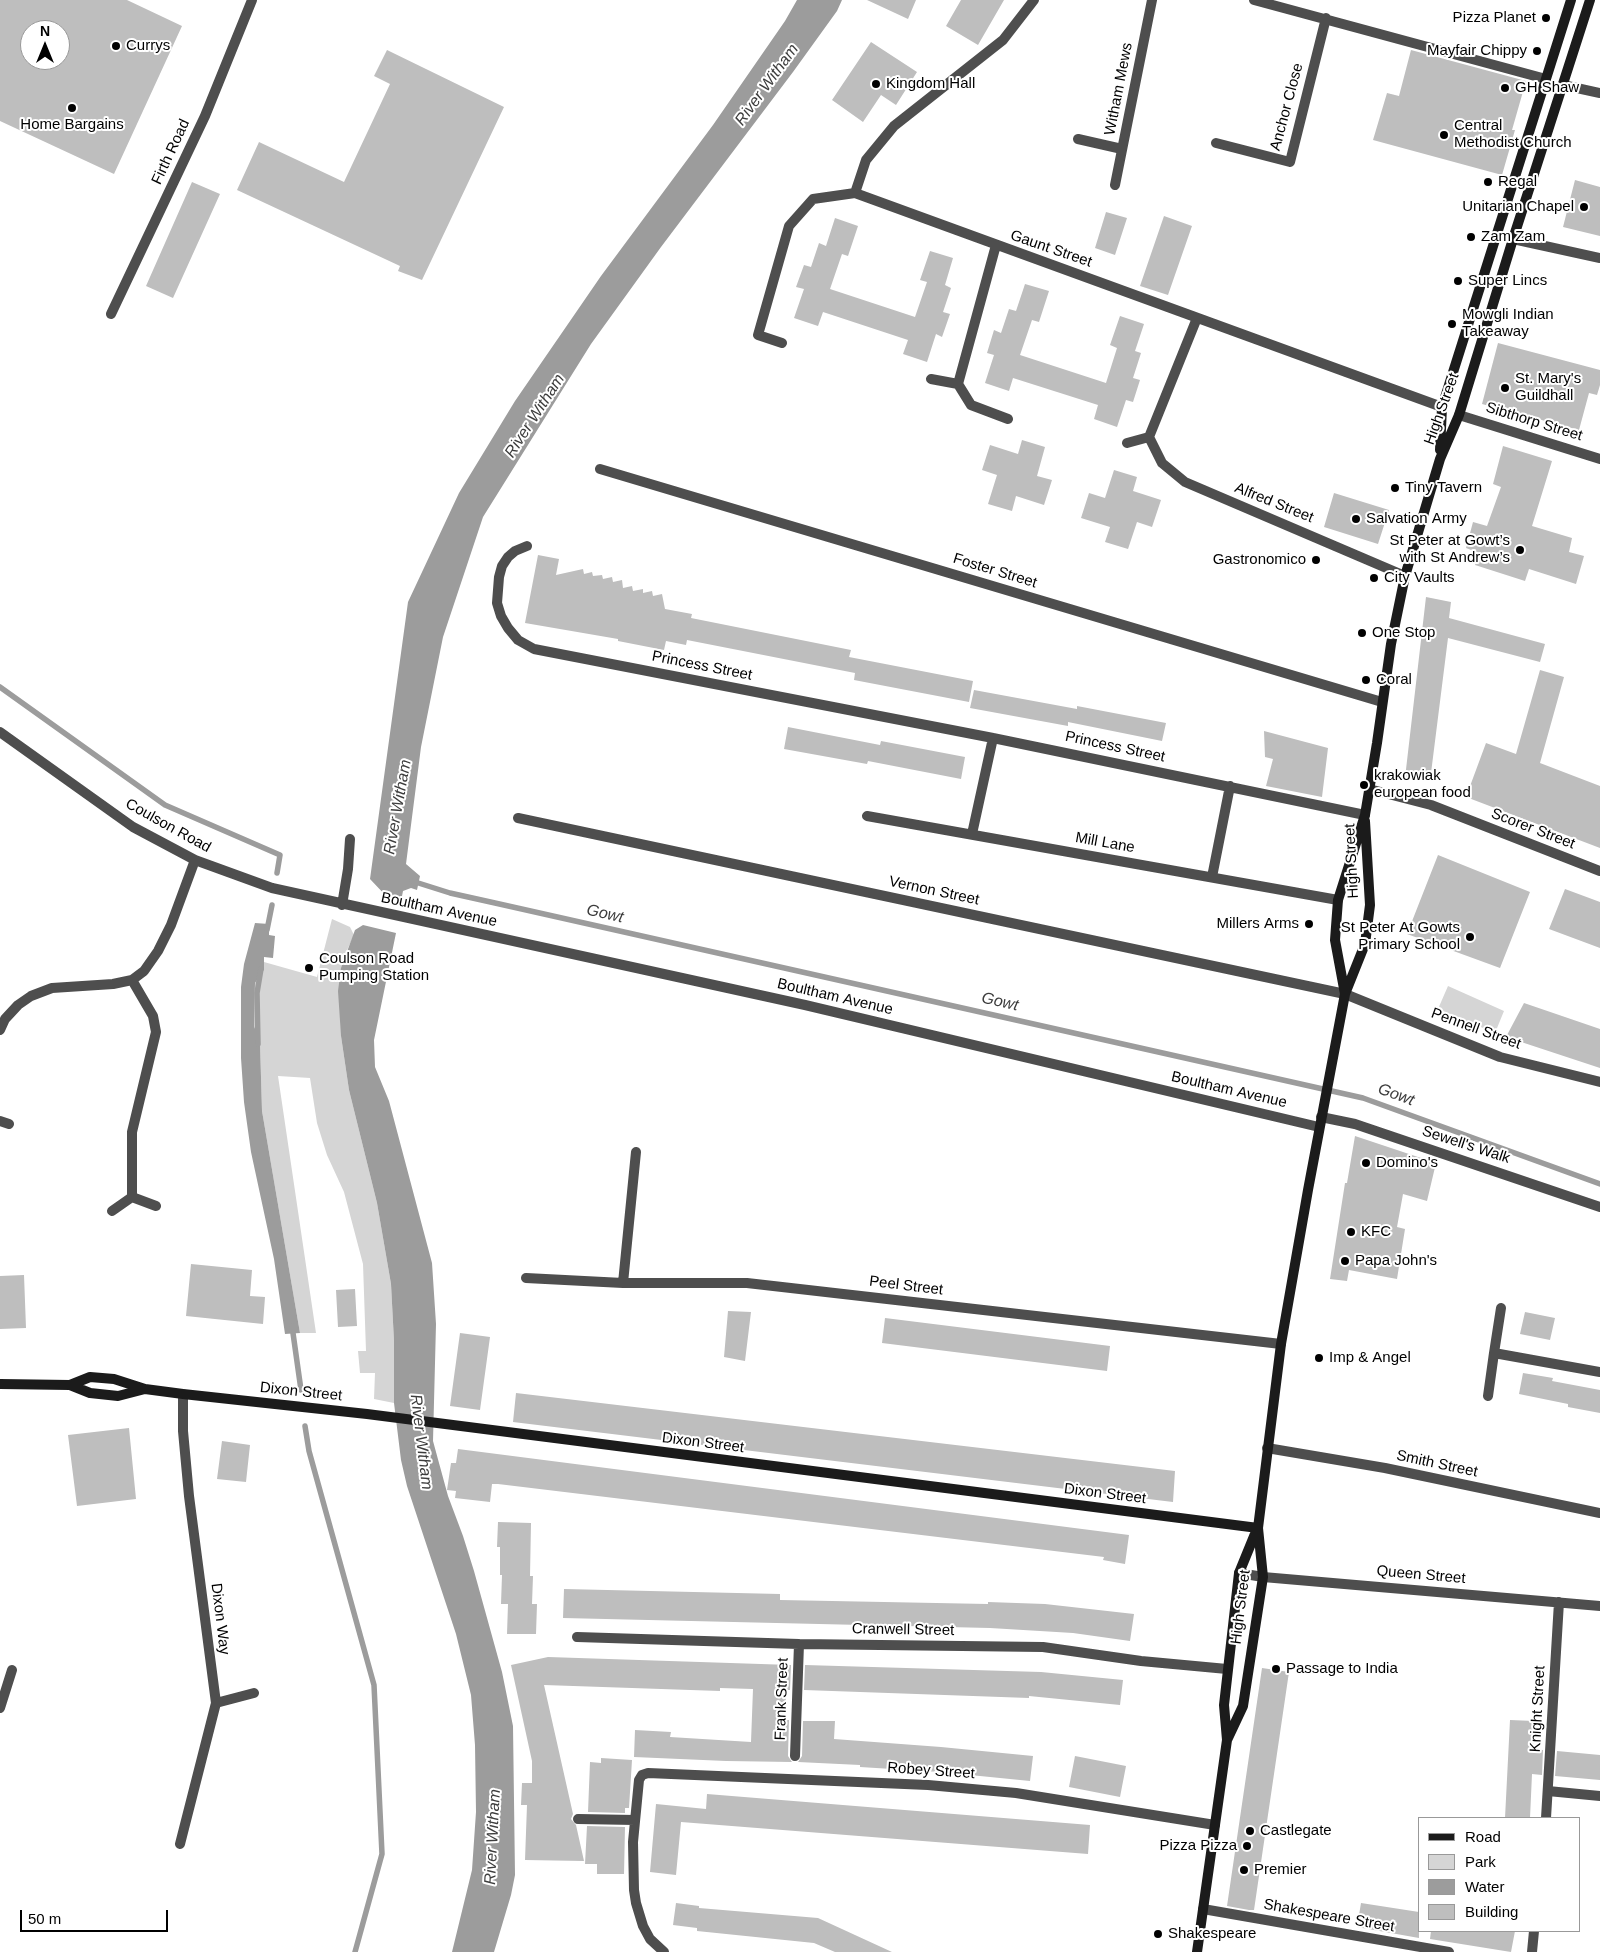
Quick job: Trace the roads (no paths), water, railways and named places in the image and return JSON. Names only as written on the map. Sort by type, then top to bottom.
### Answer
[{"type":"street","name":"Firth Road","points":[[111,314],[205,116],[252,0]]},
{"type":"street","points":[[855,193],[866,160],[894,126],[1003,40],[1034,0]]},
{"type":"street","name":"Witham Mews","points":[[1115,185],[1152,0]]},
{"type":"street","points":[[1254,0],[1546,79]]},
{"type":"street","name":"High Street","points":[[1440,459],[1442,407],[1571,0]]},
{"type":"street","name":"High Street","points":[[1440,459],[1458,414],[1512,239],[1590,0]]},
{"type":"street","name":"Anchor Close","points":[[1216,143],[1290,162],[1326,18]]},
{"type":"street","points":[[1563,85],[1600,92]]},
{"type":"street","points":[[1078,139],[1122,149]]},
{"type":"street","name":"Gaunt Street","points":[[782,343],[758,335],[789,226],[813,199],[855,193],[1442,407]]},
{"type":"street","points":[[1512,239],[1600,258]]},
{"type":"street","points":[[958,384],[996,245]]},
{"type":"street","points":[[1127,443],[1149,437],[1197,318]]},
{"type":"street","points":[[931,378],[958,384],[971,405],[1008,419]]},
{"type":"street","name":"Sibthorp Street","points":[[1458,414],[1600,459]]},
{"type":"street","name":"Alfred Street","points":[[1149,437],[1162,463],[1185,482],[1406,576]]},
{"type":"street","points":[[1365,815],[1391,644],[1406,576],[1440,459]]},
{"type":"street","name":"Foster Street","points":[[600,469],[1382,702]]},
{"type":"street","name":"Princess Street","points":[[527,546],[515,551],[502,566],[499,576],[497,603],[501,616],[508,628],[518,640],[534,648],[993,738],[1365,815]]},
{"type":"street","name":"Coulson Road","points":[[0,732],[133,827],[195,860],[272,888],[342,905]]},
{"type":"street","points":[[972,834],[993,738]]},
{"type":"street","points":[[1212,877],[1230,786]]},
{"type":"street","name":"Scorer Street","points":[[1369,789],[1431,805],[1600,871]]},
{"type":"street","name":"High Street","points":[[1345,994],[1335,940],[1338,900],[1365,815]]},
{"type":"street","name":"High Street","points":[[1345,994],[1365,944],[1370,905],[1365,815]]},
{"type":"street","name":"Mill Lane","points":[[867,816],[1338,900]]},
{"type":"street","name":"Vernon Street","points":[[518,818],[1345,994]]},
{"type":"street","points":[[342,905],[348,870],[350,839]]},
{"type":"street","points":[[0,1030],[5,1019],[18,1005],[31,996],[52,988],[95,986],[132,980],[144,971],[158,951],[171,925],[195,860]]},
{"type":"street","name":"Boultham Avenue","points":[[342,905],[1321,1118]]},
{"type":"street","points":[[132,980],[153,1016],[156,1032],[132,1132],[132,1197]]},
{"type":"street","points":[[1258,1528],[1281,1344],[1345,994]]},
{"type":"street","name":"Pennell Street","points":[[1345,994],[1500,1057],[1600,1082]]},
{"type":"street","name":"Sewell's Walk","points":[[1321,1118],[1355,1124],[1600,1206]]},
{"type":"street","points":[[623,1282],[636,1152]]},
{"type":"street","points":[[132,1197],[156,1206]]},
{"type":"street","points":[[112,1211],[132,1197]]},
{"type":"street","name":"Peel Street","points":[[526,1278],[623,1282],[747,1282],[1281,1344]]},
{"type":"street","points":[[1488,1396],[1501,1308]]},
{"type":"street","points":[[1494,1353],[1600,1372]]},
{"type":"street","name":"Dixon Street","points":[[70,1385],[90,1377],[114,1379],[145,1389],[183,1394],[382,1417],[1258,1528]]},
{"type":"street","name":"Dixon Street","points":[[0,1384],[70,1385],[90,1393],[118,1396],[145,1389]]},
{"type":"street","name":"Dixon Way","points":[[180,1844],[216,1703],[189,1496],[183,1431],[183,1394]]},
{"type":"street","name":"Smith Street","points":[[1267,1448],[1385,1468],[1600,1513]]},
{"type":"street","name":"High Street","points":[[1227,1740],[1224,1705],[1239,1573],[1258,1528]]},
{"type":"street","name":"High Street","points":[[1227,1740],[1243,1706],[1263,1577],[1258,1528]]},
{"type":"street","name":"Queen Street","points":[[1239,1573],[1263,1577],[1600,1606]]},
{"type":"street","name":"Knight Street","points":[[1546,1817],[1558,1602]]},
{"type":"street","name":"Cranwell Street","points":[[576,1637],[799,1644],[1043,1648],[1227,1669]]},
{"type":"street","name":"Frank Street","points":[[795,1756],[799,1644]]},
{"type":"street","points":[[0,1708],[12,1670]]},
{"type":"street","points":[[216,1703],[254,1693]]},
{"type":"street","points":[[1197,1952],[1227,1740]]},
{"type":"street","name":"Robey Street","points":[[635,1820],[639,1780],[642,1775],[648,1773],[928,1785],[1016,1793],[1215,1825]]},
{"type":"street","points":[[1548,1791],[1600,1796]]},
{"type":"street","points":[[578,1819],[635,1820],[633,1874],[636,1903],[643,1926],[650,1939],[664,1952]]},
{"type":"street","name":"Shakespeare Street","points":[[1203,1909],[1449,1952]]},
{"type":"street","points":[[1532,1952],[1534,1932]]},
{"type":"water","name":"River Witham","points":[[797,0],[842,0],[837,11],[793,72],[661,247],[591,344],[483,517],[443,637],[421,747],[406,864],[420,876],[417,890],[411,888],[403,891],[401,901],[387,897],[370,879],[408,602],[459,493],[515,401],[601,276],[713,125],[785,21]]},
{"type":"water","points":[[255,923],[269,924],[269,935],[275,936],[273,958],[264,957],[264,970],[255,983],[254,1026],[260,1043],[262,1111],[300,1333],[285,1334],[274,1259],[251,1152],[244,1102],[241,1058],[241,987],[244,964]]},
{"type":"water","name":"River Witham","points":[[363,925],[396,933],[374,1040],[375,1067],[389,1101],[432,1263],[436,1324],[433,1441],[448,1496],[474,1571],[502,1672],[513,1726],[515,1875],[494,1952],[452,1952],[472,1870],[476,1812],[475,1745],[471,1695],[456,1634],[407,1486],[401,1460],[394,1403],[394,1341],[391,1284],[377,1203],[349,1090],[341,1036],[338,991],[341,968],[355,930]]},
{"type":"waterway","points":[[0,687],[165,805],[280,855],[277,873]]},
{"type":"waterway","name":"Gowt","points":[[412,881],[450,893],[1363,1098],[1600,1184]]},
{"type":"waterway","points":[[267,930],[272,905]]},
{"type":"waterway","points":[[258,1044],[257,993],[261,969]]},
{"type":"waterway","points":[[292,1326],[301,1390]]},
{"type":"waterway","points":[[305,1426],[309,1451],[374,1685],[382,1854],[355,1952]]},
{"type":"place","name":"Pizza Planet","points":[[1546,18]]},
{"type":"place","name":"Currys","points":[[116,46]]},
{"type":"place","name":"Mayfair Chippy","points":[[1537,51]]},
{"type":"place","name":"Kingdom Hall","points":[[876,84]]},
{"type":"place","name":"GH Shaw","points":[[1505,88]]},
{"type":"place","name":"Home Bargains","points":[[72,108]]},
{"type":"place","name":"Central Methodist Church","points":[[1444,135]]},
{"type":"place","name":"Regal","points":[[1488,182]]},
{"type":"place","name":"Unitarian Chapel","points":[[1584,207]]},
{"type":"place","name":"Zam Zam","points":[[1471,237]]},
{"type":"place","name":"Super Lincs","points":[[1458,281]]},
{"type":"place","name":"Mowgli Indian Takeaway","points":[[1452,324]]},
{"type":"place","name":"St. Mary's Guildhall","points":[[1505,388]]},
{"type":"place","name":"Tiny Tavern","points":[[1395,488]]},
{"type":"place","name":"Salvation Army","points":[[1356,519]]},
{"type":"place","name":"St Peter at Gowt’s with St Andrew’s","points":[[1520,550]]},
{"type":"place","name":"Gastronomico","points":[[1316,560]]},
{"type":"place","name":"City Vaults","points":[[1374,578]]},
{"type":"place","name":"One Stop","points":[[1362,633]]},
{"type":"place","name":"Coral","points":[[1366,680]]},
{"type":"place","name":"krakowiak european food","points":[[1364,785]]},
{"type":"place","name":"Millers Arms","points":[[1309,924]]},
{"type":"place","name":"St Peter At Gowts Primary School","points":[[1470,937]]},
{"type":"place","name":"Coulson Road Pumping Station","points":[[309,968]]},
{"type":"place","name":"Domino's","points":[[1366,1163]]},
{"type":"place","name":"KFC","points":[[1351,1232]]},
{"type":"place","name":"Papa John's","points":[[1345,1261]]},
{"type":"place","name":"Imp & Angel","points":[[1319,1358]]},
{"type":"place","name":"Passage to India","points":[[1276,1669]]},
{"type":"place","name":"Castlegate","points":[[1250,1831]]},
{"type":"place","name":"Pizza Pizza","points":[[1247,1846]]},
{"type":"place","name":"Premier","points":[[1244,1870]]},
{"type":"place","name":"Shakespeare","points":[[1158,1934]]}]
